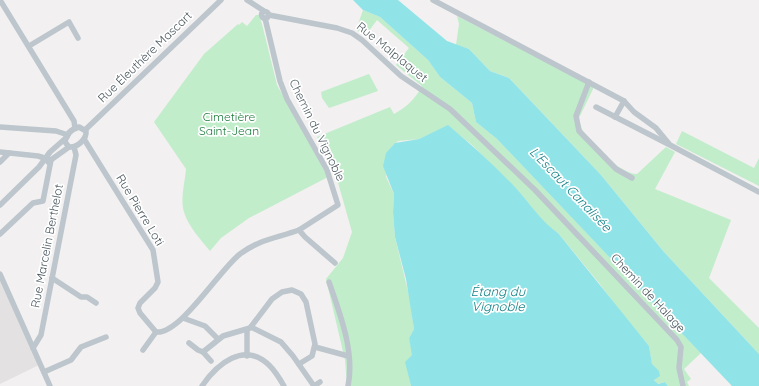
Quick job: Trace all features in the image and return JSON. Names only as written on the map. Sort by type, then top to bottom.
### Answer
[{"type":"street","points":[[0,0],[74,121],[75,128]]},
{"type":"street","name":"Rue Éleuthère Mascart","points":[[85,130],[221,0]]},
{"type":"street","name":"Chemin du Vignoble","points":[[247,0],[264,12],[262,16],[267,17],[280,81],[287,99],[327,170],[338,204],[299,230]]},
{"type":"street","points":[[433,0],[624,101],[634,112],[656,128],[670,145]]},
{"type":"street","name":"Rue Malplaquet","points":[[267,17],[337,28],[352,33],[362,40],[401,76],[450,109]]},
{"type":"street","points":[[29,46],[69,22],[78,38]]},
{"type":"street","points":[[589,82],[575,119],[580,132],[616,169],[632,178]]},
{"type":"street","points":[[615,117],[624,101]]},
{"type":"street","points":[[596,107],[759,192]]},
{"type":"street","name":"Chemin de Halage","points":[[450,109],[535,190],[678,340],[681,347],[679,368],[683,386]]},
{"type":"street","points":[[0,127],[54,131],[67,136]]},
{"type":"street","points":[[0,152],[38,156],[48,159],[84,139],[86,133],[85,130],[80,127],[75,128],[48,159],[0,205]]},
{"type":"street","name":"Rue Marcelin Berthelot","points":[[33,348],[41,335],[76,155],[72,147],[65,143],[67,136]]},
{"type":"street","name":"Rue Pierre Loti","points":[[84,139],[153,250],[158,282],[155,288],[140,303],[138,308],[140,313],[156,332]]},
{"type":"street","points":[[0,162],[9,153]]},
{"type":"street","points":[[0,234],[33,203],[43,201],[48,159]]},
{"type":"street","points":[[143,350],[156,332],[162,331],[183,318],[221,272],[238,256],[264,240],[299,230],[305,238],[335,263]]},
{"type":"street","points":[[0,274],[50,386]]},
{"type":"street","points":[[52,278],[81,296],[87,297],[96,303]]},
{"type":"street","points":[[329,282],[338,308],[348,356],[350,370],[348,386]]},
{"type":"street","points":[[247,356],[249,328],[267,304],[274,297],[286,291],[297,291],[303,296],[306,302],[315,347],[310,358],[299,364]]},
{"type":"street","points":[[183,318],[205,326],[218,339]]},
{"type":"street","points":[[203,352],[218,339],[227,334],[249,328],[278,340],[299,364],[314,386],[320,382]]},
{"type":"street","points":[[44,372],[71,360],[80,347],[106,337]]},
{"type":"street","points":[[189,343],[196,349],[203,352],[211,361]]},
{"type":"street","points":[[315,347],[348,356]]},
{"type":"street","points":[[202,386],[213,371],[223,362],[234,357],[247,356],[259,359],[267,364],[284,386]]},
{"type":"shaded area","points":[[0,277],[39,365],[0,384]]},
{"type":"green space","points":[[363,10],[380,17],[428,60],[440,77],[472,103],[476,122],[497,139],[701,353],[684,369],[691,379],[687,382],[689,386],[668,386],[665,382],[657,384],[654,379],[649,346],[622,314],[599,283],[558,233],[546,225],[522,195],[472,145],[448,126],[419,139],[398,141],[392,146],[386,177],[394,194],[393,212],[395,237],[410,300],[414,329],[409,338],[413,355],[406,362],[411,386],[347,386],[345,360],[326,279],[343,258],[352,232],[333,165],[317,137],[390,107],[394,114],[410,102],[422,86],[396,65],[409,48],[377,20],[366,35],[356,30]]},
{"type":"green space","name":"Cimetière Saint-Jean","points":[[256,15],[259,15],[262,24],[277,85],[328,177],[249,218],[221,238],[210,251],[192,228],[184,212],[183,196],[186,169],[154,122],[204,54],[238,24],[239,25],[242,22],[247,26]]},
{"type":"green space","points":[[457,16],[594,87],[579,118],[581,127],[587,138],[600,152],[624,170],[637,174],[666,147],[675,152],[655,189],[731,220],[709,278],[759,328],[759,354],[664,252],[601,175],[509,78],[490,71],[469,49],[456,45],[459,24]]},
{"type":"green space","points":[[369,74],[378,91],[329,108],[322,98],[321,92]]},
{"type":"green space","points":[[682,131],[754,168],[759,158],[759,186],[676,144]]},
{"type":"water","name":"L'Escaut Canalisée","points":[[353,0],[398,0],[447,41],[469,49],[490,71],[509,78],[601,175],[664,252],[759,354],[759,386],[732,386],[497,139],[476,122],[472,103],[440,77],[428,60],[380,17],[363,10]]},
{"type":"water","name":"Étang du Vignoble","points":[[448,125],[496,168],[514,186],[543,220],[558,233],[649,346],[652,364],[659,371],[660,376],[654,380],[658,384],[665,382],[668,386],[411,386],[405,362],[412,355],[409,338],[414,329],[406,279],[395,237],[393,212],[394,194],[383,166],[386,153],[395,143],[419,139]]}]
